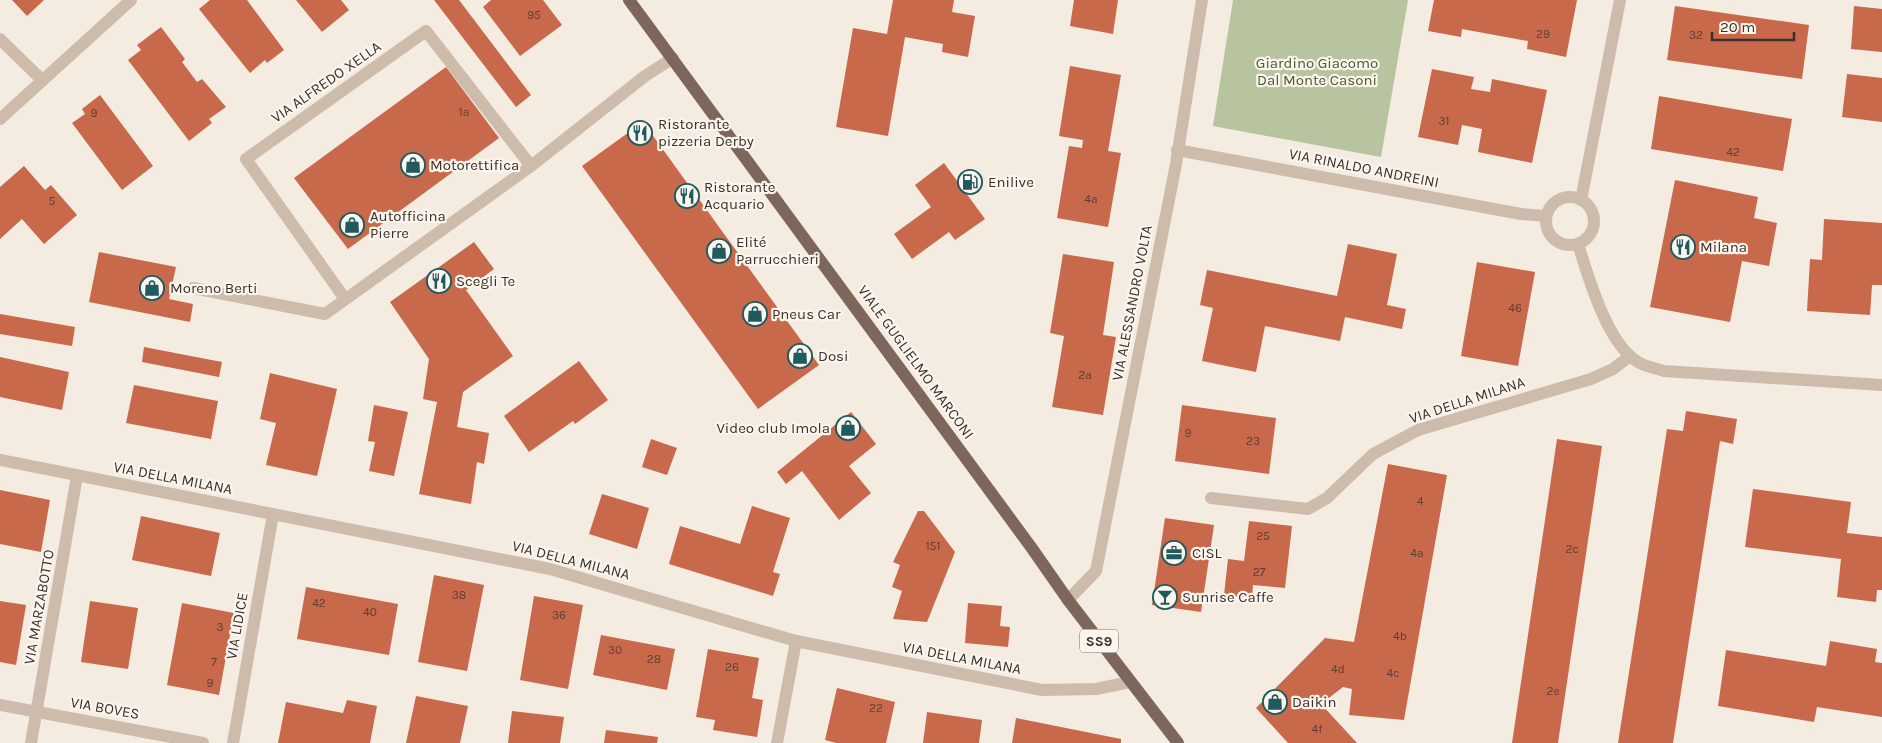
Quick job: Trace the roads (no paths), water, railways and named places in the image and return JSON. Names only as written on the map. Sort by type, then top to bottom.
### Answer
[{"type":"main road","name":"VIALE GUGLIELMO MARCONI","points":[[629,0],[1068,600],[1178,743]]},
{"type":"street","points":[[2,115],[131,0]]},
{"type":"street","name":"VIA ALESSANDRO VOLTA","points":[[1068,600],[1096,571],[1177,150],[1202,0]]},
{"type":"street","points":[[1581,200],[1620,0]]},
{"type":"street","name":"VIA ALFREDO XELLA","points":[[345,300],[246,159],[254,153],[426,31],[531,166]]},
{"type":"street","points":[[0,40],[42,80]]},
{"type":"street","points":[[193,288],[325,314],[531,166],[645,76],[673,58]]},
{"type":"street","name":"VIA RINALDO ANDREINI","points":[[1177,150],[1521,214],[1546,216]]},
{"type":"street","points":[[1574,197],[1581,200],[1592,211],[1593,227],[1585,240],[1578,244],[1561,244],[1554,239],[1546,225],[1548,209],[1559,199],[1574,197]]},
{"type":"street","points":[[1578,244],[1598,304],[1620,342],[1637,362],[1664,371],[1882,385]]},
{"type":"street","name":"VIA DELLA MILANA","points":[[1211,498],[1308,509],[1327,498],[1373,454],[1418,430],[1591,379],[1613,368],[1630,356]]},
{"type":"street","name":"VIA DELLA MILANA","points":[[0,460],[550,569],[796,641],[1042,690],[1096,689],[1130,682]]},
{"type":"street","name":"VIA MARZABOTTO","points":[[31,743],[77,476]]},
{"type":"street","name":"VIA LIDICE","points":[[234,743],[273,514]]},
{"type":"street","points":[[777,743],[796,641]]},
{"type":"street","name":"VIA BOVES","points":[[0,706],[203,743]]},
{"type":"place","name":"Ristorante pizzeria Derby","points":[[640,133]]},
{"type":"place","name":"Motorettifica","points":[[413,165]]},
{"type":"place","name":"Enilive","points":[[970,182]]},
{"type":"place","name":"Ristorante Acquario","points":[[687,196]]},
{"type":"place","name":"Autofficina Pierre","points":[[352,225]]},
{"type":"place","name":"Milana","points":[[1683,247]]},
{"type":"place","name":"Elité Parrucchieri","points":[[719,251]]},
{"type":"place","name":"Scegli Te","points":[[439,281]]},
{"type":"place","name":"Moreno Berti","points":[[152,288]]},
{"type":"place","name":"Pneus Car","points":[[755,314]]},
{"type":"place","name":"Dosi","points":[[800,356]]},
{"type":"place","name":"Video club Imola","points":[[848,428]]},
{"type":"place","name":"CISL","points":[[1174,553]]},
{"type":"place","name":"Sunrise Caffe","points":[[1165,597]]},
{"type":"place","name":"Daikin","points":[[1275,702]]},
{"type":"park label","name":"Giardino Giacomo Dal Monte Casoni","points":[[1317,72]]}]
